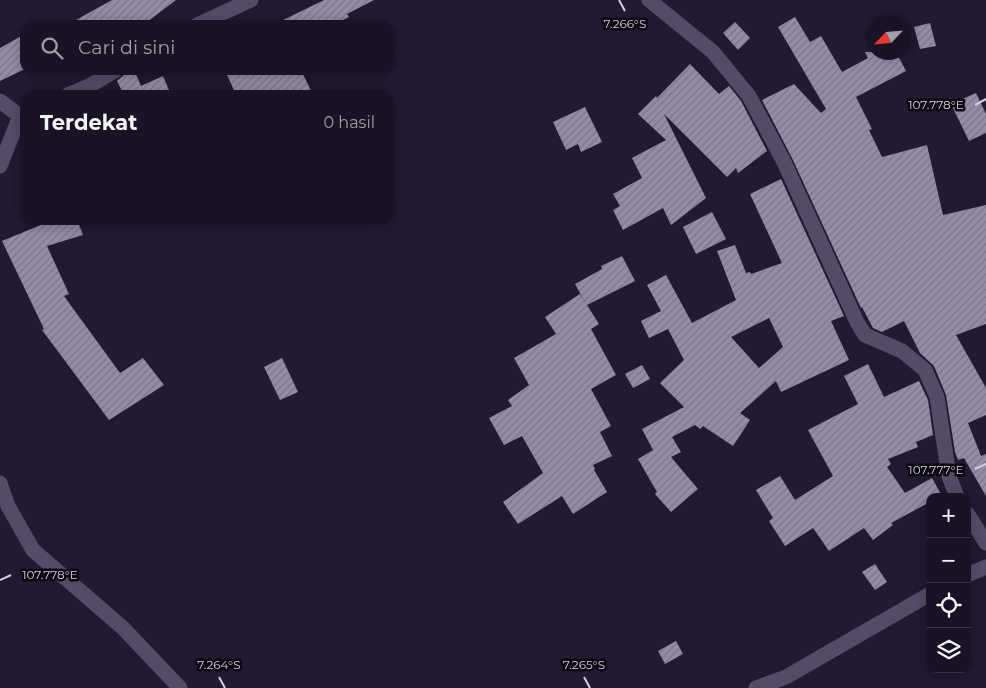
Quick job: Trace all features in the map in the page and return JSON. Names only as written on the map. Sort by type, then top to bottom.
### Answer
[{"type":"street","points":[[649,0],[713,52],[750,96],[784,162],[857,322],[865,335],[902,351],[925,370],[937,397],[949,476],[955,493]]},
{"type":"street","points":[[208,20],[249,1]]},
{"type":"street","points":[[80,90],[108,75]]},
{"type":"street","points":[[0,101],[20,114]]},
{"type":"street","points":[[0,166],[20,120]]},
{"type":"street","points":[[0,483],[8,506],[33,550],[122,628],[180,688]]},
{"type":"street","points":[[971,519],[986,543]]},
{"type":"street","points":[[971,573],[986,566]]},
{"type":"street","points":[[756,688],[786,677],[926,596]]},
{"type":"building","points":[[112,0],[176,0],[150,20],[76,20]]},
{"type":"building","points":[[324,0],[374,0],[347,14],[349,17],[343,20],[283,20]]},
{"type":"building","points":[[795,17],[810,42],[821,36],[842,72],[866,59],[900,60],[906,71],[856,97],[872,129],[869,130],[882,157],[927,145],[943,215],[986,205],[986,324],[956,335],[986,388],[986,415],[968,423],[981,456],[986,454],[986,496],[964,458],[958,460],[946,395],[934,366],[920,353],[904,321],[882,332],[873,328],[861,308],[792,158],[762,100],[794,84],[821,113],[826,109],[778,27]]},
{"type":"building","points":[[735,22],[750,38],[738,50],[723,33]]},
{"type":"building","points":[[930,23],[936,46],[920,49],[914,27]]},
{"type":"building","points":[[20,37],[20,71],[0,81],[0,48]]},
{"type":"building","points":[[690,64],[719,94],[729,86],[741,101],[767,151],[738,173],[736,168],[727,177],[664,114],[706,198],[671,225],[663,208],[623,230],[613,210],[620,206],[613,194],[642,178],[632,158],[666,140],[638,114],[656,96],[657,98]]},
{"type":"building","points":[[124,75],[136,75],[141,86],[163,76],[169,90],[122,90],[117,81]]},
{"type":"building","points":[[227,75],[303,75],[311,90],[234,90]]},
{"type":"building","points":[[976,93],[986,114],[986,133],[969,141],[951,104]]},
{"type":"building","points":[[585,107],[602,142],[581,152],[578,144],[566,150],[553,122]]},
{"type":"building","points":[[781,179],[844,316],[831,321],[849,360],[781,392],[776,381],[740,413],[750,420],[733,446],[703,426],[700,429],[695,425],[672,437],[681,452],[671,457],[698,489],[671,512],[655,494],[657,492],[638,459],[653,450],[642,429],[684,407],[660,383],[684,360],[668,329],[649,338],[641,321],[661,311],[647,285],[666,275],[692,323],[736,300],[717,251],[735,245],[746,273],[750,272],[751,274],[782,263],[750,194]],"holes":[[[769,318],[783,347],[759,368],[731,337]]]},
{"type":"building","points":[[712,212],[726,239],[696,254],[683,227]]},
{"type":"building","points":[[41,225],[79,225],[83,235],[47,246],[69,294],[64,296],[120,373],[143,358],[164,385],[109,420],[42,330],[44,329],[2,241]]},
{"type":"building","points":[[622,256],[635,281],[587,305],[599,324],[591,329],[616,375],[591,389],[611,426],[600,432],[612,456],[593,465],[607,492],[573,514],[562,496],[518,524],[503,502],[543,473],[522,436],[504,445],[489,418],[512,406],[508,400],[529,385],[514,358],[556,334],[545,317],[580,294],[586,304],[575,284],[602,269],[601,266]]},
{"type":"building","points":[[282,358],[298,392],[280,400],[264,367]]},
{"type":"building","points":[[868,364],[884,397],[919,381],[928,400],[933,435],[916,442],[918,447],[888,459],[891,464],[887,467],[905,493],[932,478],[940,493],[926,493],[926,504],[891,523],[893,525],[873,540],[864,528],[829,551],[813,528],[785,546],[769,521],[773,518],[756,490],[780,476],[795,500],[833,476],[808,430],[858,404],[844,376]]},
{"type":"building","points":[[642,365],[650,379],[633,388],[625,374]]},
{"type":"building","points":[[875,564],[887,582],[875,590],[862,572]]},
{"type":"building","points":[[676,641],[683,654],[665,664],[658,651]]}]
